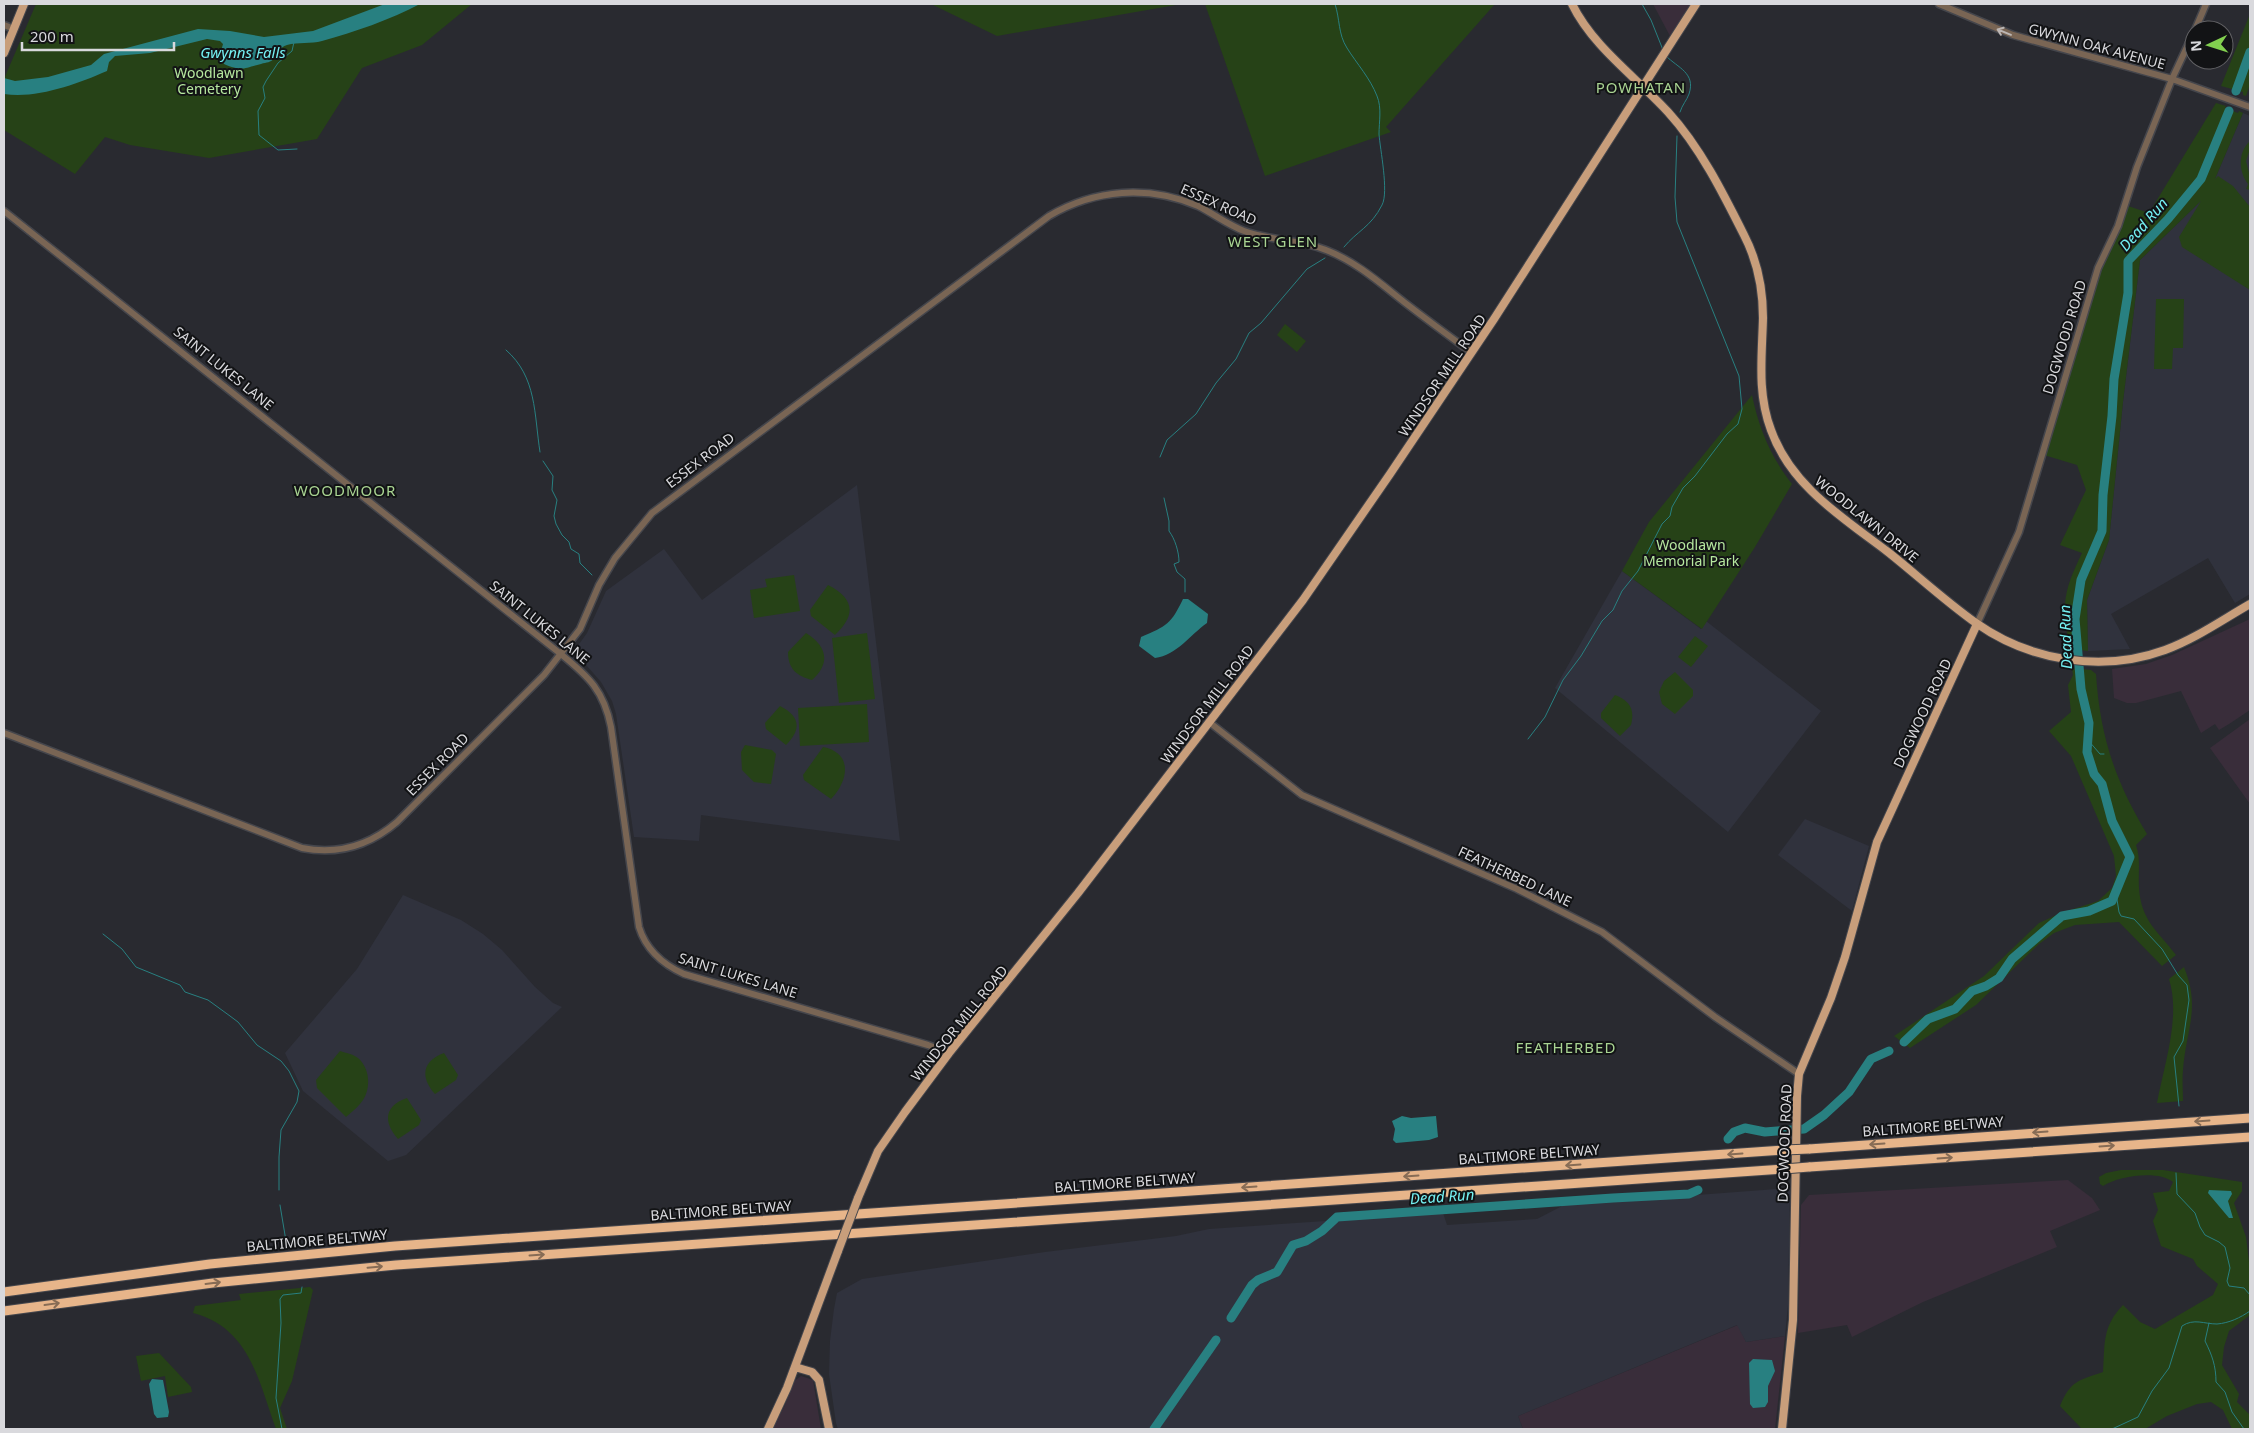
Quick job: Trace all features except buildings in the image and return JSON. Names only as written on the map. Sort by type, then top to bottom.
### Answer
[{"type":"highway","name":"BALTIMORE BELTWAY","points":[[4,1292],[210,1264],[396,1246],[2250,1118]]},
{"type":"highway","points":[[4,1311],[212,1283],[396,1265],[2250,1137]]},
{"type":"main road","points":[[4,53],[24,4]]},
{"type":"main road","name":"WOODLAWN DRIVE","points":[[1572,4],[1592,34],[1669,114],[1694,146],[1751,249],[1762,298],[1760,372],[1762,400],[1770,428],[1787,463],[1813,494],[1977,624],[2027,650],[2050,657],[2080,661],[2128,660],[2167,650],[2250,604]]},
{"type":"main road","name":"WINDSOR MILL ROAD","points":[[768,1429],[795,1367],[858,1198],[878,1151],[949,1053],[1047,933],[1302,600],[1390,474],[1471,352],[1696,4]]},
{"type":"main road","name":"DOGWOOD ROAD","points":[[1782,1429],[1793,1320],[1797,1088],[1799,1074],[1838,978],[1876,842],[1977,624]]},
{"type":"main road","points":[[795,1367],[812,1372],[819,1380],[829,1429]]},
{"type":"street","name":"GWYNN OAK AVENUE","points":[[1938,4],[2013,36],[2172,79],[2250,107]]},
{"type":"street","name":"DOGWOOD ROAD","points":[[2199,20],[2206,4]]},
{"type":"street","points":[[4,25],[14,29]]},
{"type":"street","name":"DOGWOOD ROAD","points":[[1977,624],[2019,532],[2094,283],[2118,226],[2137,167],[2184,53]]},
{"type":"street","name":"ESSEX ROAD","points":[[4,733],[115,774],[289,843],[312,850],[351,848],[374,839],[397,822],[562,655],[580,629],[599,585],[615,558],[652,513],[1028,231],[1060,209],[1084,200],[1120,192],[1154,193],[1173,197],[1200,207],[1244,231],[1308,244],[1327,250],[1358,267],[1471,352]]},
{"type":"street","name":"SAINT LUKES LANE","points":[[4,210],[584,673],[595,686],[605,703],[609,716],[637,917],[642,936],[662,963],[684,974],[928,1045],[949,1053]]},
{"type":"street","name":"FEATHERBED LANE","points":[[1209,722],[1302,795],[1517,889],[1602,932],[1716,1017],[1799,1074]]},
{"type":"shaded area","points":[[1653,4],[1691,4],[1670,36]]},
{"type":"shaded area","points":[[2243,113],[2250,116],[2250,594],[2235,603],[2208,558],[2111,614],[2130,649],[2088,651],[2087,600],[2109,540],[2140,260],[2209,193]]},
{"type":"shaded area","points":[[857,485],[900,841],[701,815],[699,841],[634,837],[616,714],[612,701],[601,682],[587,666],[572,654],[587,633],[606,591],[664,549],[702,600]]},
{"type":"shaded area","points":[[1622,571],[1701,629],[1706,621],[1821,711],[1728,832],[1555,688]]},
{"type":"shaded area","points":[[2250,619],[2250,710],[2219,730],[2215,724],[2201,733],[2181,691],[2136,703],[2127,703],[2114,698],[2112,669],[2146,664],[2172,655]]},
{"type":"shaded area","points":[[2250,719],[2250,804],[2210,748]]},
{"type":"shaded area","points":[[1805,819],[1869,846],[1852,911],[1778,855]]},
{"type":"shaded area","points":[[403,895],[461,920],[483,934],[502,950],[535,987],[553,1003],[562,1007],[406,1155],[388,1161],[303,1091],[285,1053],[357,969]]},
{"type":"shaded area","points":[[2068,1180],[2092,1198],[2100,1210],[2050,1231],[2057,1247],[1923,1302],[1852,1337],[1847,1325],[1798,1333],[1801,1205],[1809,1195]]},
{"type":"shaded area","points":[[1790,1188],[1788,1305],[1785,1336],[1746,1342],[1737,1325],[1518,1416],[1523,1429],[838,1429],[836,1423],[829,1374],[830,1341],[834,1309],[837,1293],[862,1279],[1045,1252],[1176,1236],[1209,1229],[1443,1213],[1447,1225],[1537,1219],[1564,1205]]},
{"type":"shaded area","points":[[1738,1325],[1746,1342],[1785,1336],[1775,1429],[1523,1429],[1518,1416]]},
{"type":"shaded area","points":[[801,1376],[813,1380],[821,1429],[772,1429],[785,1405],[793,1382]]},
{"type":"green space","name":"Woodlawn Cemetery","points":[[36,4],[472,4],[422,45],[362,68],[317,139],[209,158],[130,145],[105,137],[75,174],[4,130],[4,79]]},
{"type":"green space","points":[[931,4],[1182,4],[997,36]]},
{"type":"green space","points":[[1205,4],[1495,4],[1386,127],[1391,132],[1265,176]]},
{"type":"green space","points":[[2250,14],[2250,84],[2246,96],[2243,95],[2243,92],[2221,86],[2227,70],[2234,70],[2234,54]]},
{"type":"green space","points":[[2216,103],[2238,113],[2239,111],[2243,113],[2215,179],[2218,176],[2233,186],[2250,207],[2250,290],[2182,247],[2179,237],[2201,201],[2140,260],[2109,540],[2087,600],[2088,651],[2064,648],[2067,636],[2065,611],[2067,591],[2082,553],[2060,545],[2086,490],[2077,465],[2044,455],[2101,265],[2125,205],[2149,213]]},
{"type":"green space","points":[[2250,141],[2250,149],[2246,161],[2250,177],[2250,190],[2246,189],[2248,184],[2242,173],[2241,156]]},
{"type":"green space","points":[[2156,299],[2184,299],[2183,348],[2173,348],[2172,369],[2154,369]]},
{"type":"green space","points":[[1285,324],[1306,341],[1297,352],[1277,335]]},
{"type":"green space","name":"Woodlawn Memorial Park","points":[[1752,395],[1758,419],[1767,442],[1792,484],[1755,547],[1702,629],[1622,571],[1649,522]]},
{"type":"green space","points":[[794,575],[800,611],[754,618],[750,590],[767,587],[765,579]]},
{"type":"green space","points":[[828,585],[843,596],[848,602],[849,608],[847,621],[835,635],[811,616],[810,610]]},
{"type":"green space","points":[[806,633],[818,643],[824,655],[822,667],[812,680],[794,671],[788,658],[788,652]]},
{"type":"green space","points":[[867,633],[875,699],[839,703],[832,638]]},
{"type":"green space","points":[[1695,636],[1708,646],[1691,667],[1678,657]]},
{"type":"green space","points":[[2072,668],[2091,670],[2096,674],[2101,718],[2111,757],[2126,795],[2147,834],[2136,845],[2139,861],[2140,899],[2152,925],[2176,955],[2162,966],[2119,922],[2075,925],[2054,933],[2039,944],[1976,1005],[1910,1048],[1894,1036],[1984,976],[2039,923],[2061,913],[2098,901],[2112,888],[2116,876],[2114,856],[2071,756],[2049,731],[2071,712],[2068,685],[2073,675]]},
{"type":"green space","points":[[1675,672],[1693,690],[1693,696],[1675,714],[1662,704],[1659,692],[1664,681]]},
{"type":"green space","points":[[1615,695],[1628,703],[1632,710],[1631,725],[1620,736],[1601,718],[1601,713]]},
{"type":"green space","points":[[867,704],[869,742],[800,746],[798,708]]},
{"type":"green space","points":[[780,706],[792,714],[796,723],[795,734],[786,745],[766,729],[765,723]]},
{"type":"green space","points":[[745,745],[772,750],[776,754],[771,784],[754,782],[742,770],[741,752]]},
{"type":"green space","points":[[823,747],[833,750],[840,755],[844,762],[844,777],[837,792],[831,799],[804,780],[803,775]]},
{"type":"green space","points":[[2184,967],[2189,982],[2192,1007],[2183,1070],[2183,1101],[2157,1103],[2172,1025],[2173,1009],[2169,979]]},
{"type":"green space","points":[[340,1051],[358,1058],[365,1067],[368,1078],[366,1095],[346,1117],[317,1088],[316,1080]]},
{"type":"green space","points":[[444,1053],[458,1075],[456,1080],[435,1094],[427,1082],[426,1070],[431,1060]]},
{"type":"green space","points":[[407,1098],[421,1120],[419,1125],[398,1139],[390,1127],[388,1115],[394,1105]]},
{"type":"green space","points":[[2121,1170],[2163,1170],[2242,1182],[2242,1191],[2234,1203],[2246,1237],[2250,1270],[2250,1315],[2229,1331],[2224,1347],[2222,1365],[2239,1394],[2237,1402],[2250,1415],[2250,1429],[2232,1429],[2223,1410],[2211,1402],[2197,1404],[2167,1416],[2145,1429],[2082,1429],[2060,1406],[2072,1386],[2081,1380],[2103,1372],[2108,1328],[2123,1305],[2140,1322],[2155,1329],[2213,1295],[2218,1284],[2197,1266],[2193,1259],[2161,1246],[2153,1221],[2158,1210],[2153,1193],[2169,1191],[2173,1182],[2166,1178],[2148,1175],[2119,1179],[2103,1186],[2100,1184],[2099,1177],[2106,1173]]},
{"type":"green space","points":[[310,1287],[313,1290],[292,1381],[280,1408],[287,1429],[276,1429],[257,1375],[240,1343],[212,1320],[193,1313],[195,1306],[241,1300],[239,1294]]},
{"type":"green space","points":[[159,1353],[191,1387],[192,1392],[168,1397],[165,1376],[141,1381],[136,1356]]},
{"type":"water","name":"Gwynns Falls","points":[[385,4],[420,4],[347,34],[318,42],[284,46],[272,61],[246,68],[239,69],[224,64],[220,55],[223,44],[220,41],[207,39],[150,53],[115,56],[109,62],[107,71],[57,89],[30,94],[4,94],[4,78],[15,81],[48,77],[91,65],[104,54],[198,29],[230,31],[264,37],[313,31]]},
{"type":"water","points":[[1183,599],[1188,599],[1208,614],[1207,623],[1177,649],[1155,658],[1139,646],[1141,637],[1163,627],[1175,614]]},
{"type":"water","points":[[1402,1116],[1411,1118],[1436,1116],[1438,1137],[1429,1140],[1396,1143],[1393,1140],[1395,1129],[1392,1121]]},
{"type":"water","points":[[2209,1190],[2231,1191],[2232,1194],[2228,1201],[2233,1218],[2229,1218],[2208,1193]]},
{"type":"water","points":[[1753,1359],[1772,1360],[1775,1371],[1768,1386],[1768,1402],[1765,1407],[1753,1408],[1750,1404],[1749,1363]]},
{"type":"water","points":[[152,1379],[163,1380],[169,1412],[168,1417],[157,1418],[154,1414],[149,1384]]},
{"type":"waterway","points":[[1335,4],[1344,43],[1371,83],[1379,101],[1379,134],[1385,191],[1382,205],[1373,219],[1344,247]]},
{"type":"waterway","points":[[1642,4],[1651,20],[1663,50]]},
{"type":"waterway","points":[[294,42],[292,51],[278,63],[266,81],[263,87],[265,98],[258,111],[259,135],[278,150],[297,149]]},
{"type":"waterway","name":"Dead Run","points":[[2236,91],[2250,52]]},
{"type":"waterway","points":[[1666,56],[1685,72],[1690,81],[1689,94],[1680,112]]},
{"type":"waterway","name":"Dead Run","points":[[1904,1042],[1928,1019],[1955,1009],[1972,991],[1986,986],[1999,978],[2012,959],[2062,916],[2089,911],[2112,901],[2130,857],[2112,821],[2102,784],[2094,774],[2087,752],[2089,723],[2081,689],[2075,619],[2081,580],[2102,531],[2103,495],[2112,416],[2114,379],[2128,293],[2128,261],[2168,219],[2201,179],[2229,111]]},
{"type":"waterway","points":[[1528,739],[1545,717],[1563,680],[1581,656],[1602,621],[1613,610],[1622,591],[1638,571],[1662,524],[1670,516],[1672,507],[1683,488],[1695,476],[1727,434],[1738,424],[1742,409],[1739,376],[1677,222],[1675,197],[1677,136]]},
{"type":"waterway","points":[[1160,457],[1167,440],[1196,414],[1216,383],[1236,359],[1249,333],[1261,323],[1307,269],[1325,258]]},
{"type":"waterway","points":[[506,350],[524,372],[529,384],[535,410],[540,452]]},
{"type":"waterway","points":[[543,461],[553,476],[552,490],[557,500],[554,516],[556,524],[562,535],[569,542],[571,549],[579,554],[580,563],[592,575]]},
{"type":"waterway","points":[[1164,498],[1169,531],[1175,542],[1178,554],[1179,562],[1174,564],[1177,572],[1185,579],[1185,592]]},
{"type":"waterway","points":[[2088,740],[2100,754],[2104,754]]},
{"type":"waterway","points":[[2116,893],[2121,916],[2134,919],[2162,949],[2178,975],[2187,985],[2189,1000],[2183,1041],[2174,1057],[2179,1106]]},
{"type":"waterway","points":[[103,934],[122,949],[136,967],[180,985],[185,992],[208,1000],[230,1016],[238,1022],[257,1045],[281,1061],[289,1071],[299,1091],[297,1102],[281,1130],[279,1190]]},
{"type":"waterway","name":"Dead Run","points":[[1728,1139],[1734,1132],[1745,1128],[1765,1132],[1804,1129],[1824,1115],[1849,1092],[1871,1059],[1889,1051]]},
{"type":"waterway","points":[[2176,1173],[2177,1194],[2195,1213],[2205,1235],[2225,1247],[2230,1268],[2227,1281],[2229,1286],[2244,1288],[2250,1295]]},
{"type":"waterway","name":"Dead Run","points":[[1231,1318],[1252,1285],[1258,1280],[1277,1272],[1293,1245],[1306,1241],[1322,1231],[1337,1217],[1689,1194],[1698,1190]]},
{"type":"waterway","points":[[280,1205],[286,1241]]},
{"type":"waterway","points":[[282,1429],[276,1398],[281,1323],[280,1299],[283,1295],[301,1293],[302,1287]]},
{"type":"waterway","points":[[2112,1429],[2138,1417],[2152,1391],[2169,1368],[2182,1326],[2191,1322],[2226,1323],[2250,1311]]},
{"type":"waterway","points":[[2209,1323],[2205,1341],[2213,1361],[2216,1382],[2225,1392],[2232,1412],[2244,1429]]},
{"type":"waterway","name":"Dead Run","points":[[1154,1429],[1216,1340]]},
{"type":"district","name":"POWHATAN","points":[[1641,87]]},
{"type":"district","name":"WEST GLEN","points":[[1273,241]]},
{"type":"district","name":"WOODMOOR","points":[[345,490]]},
{"type":"district","name":"FEATHERBED","points":[[1566,1047]]}]
